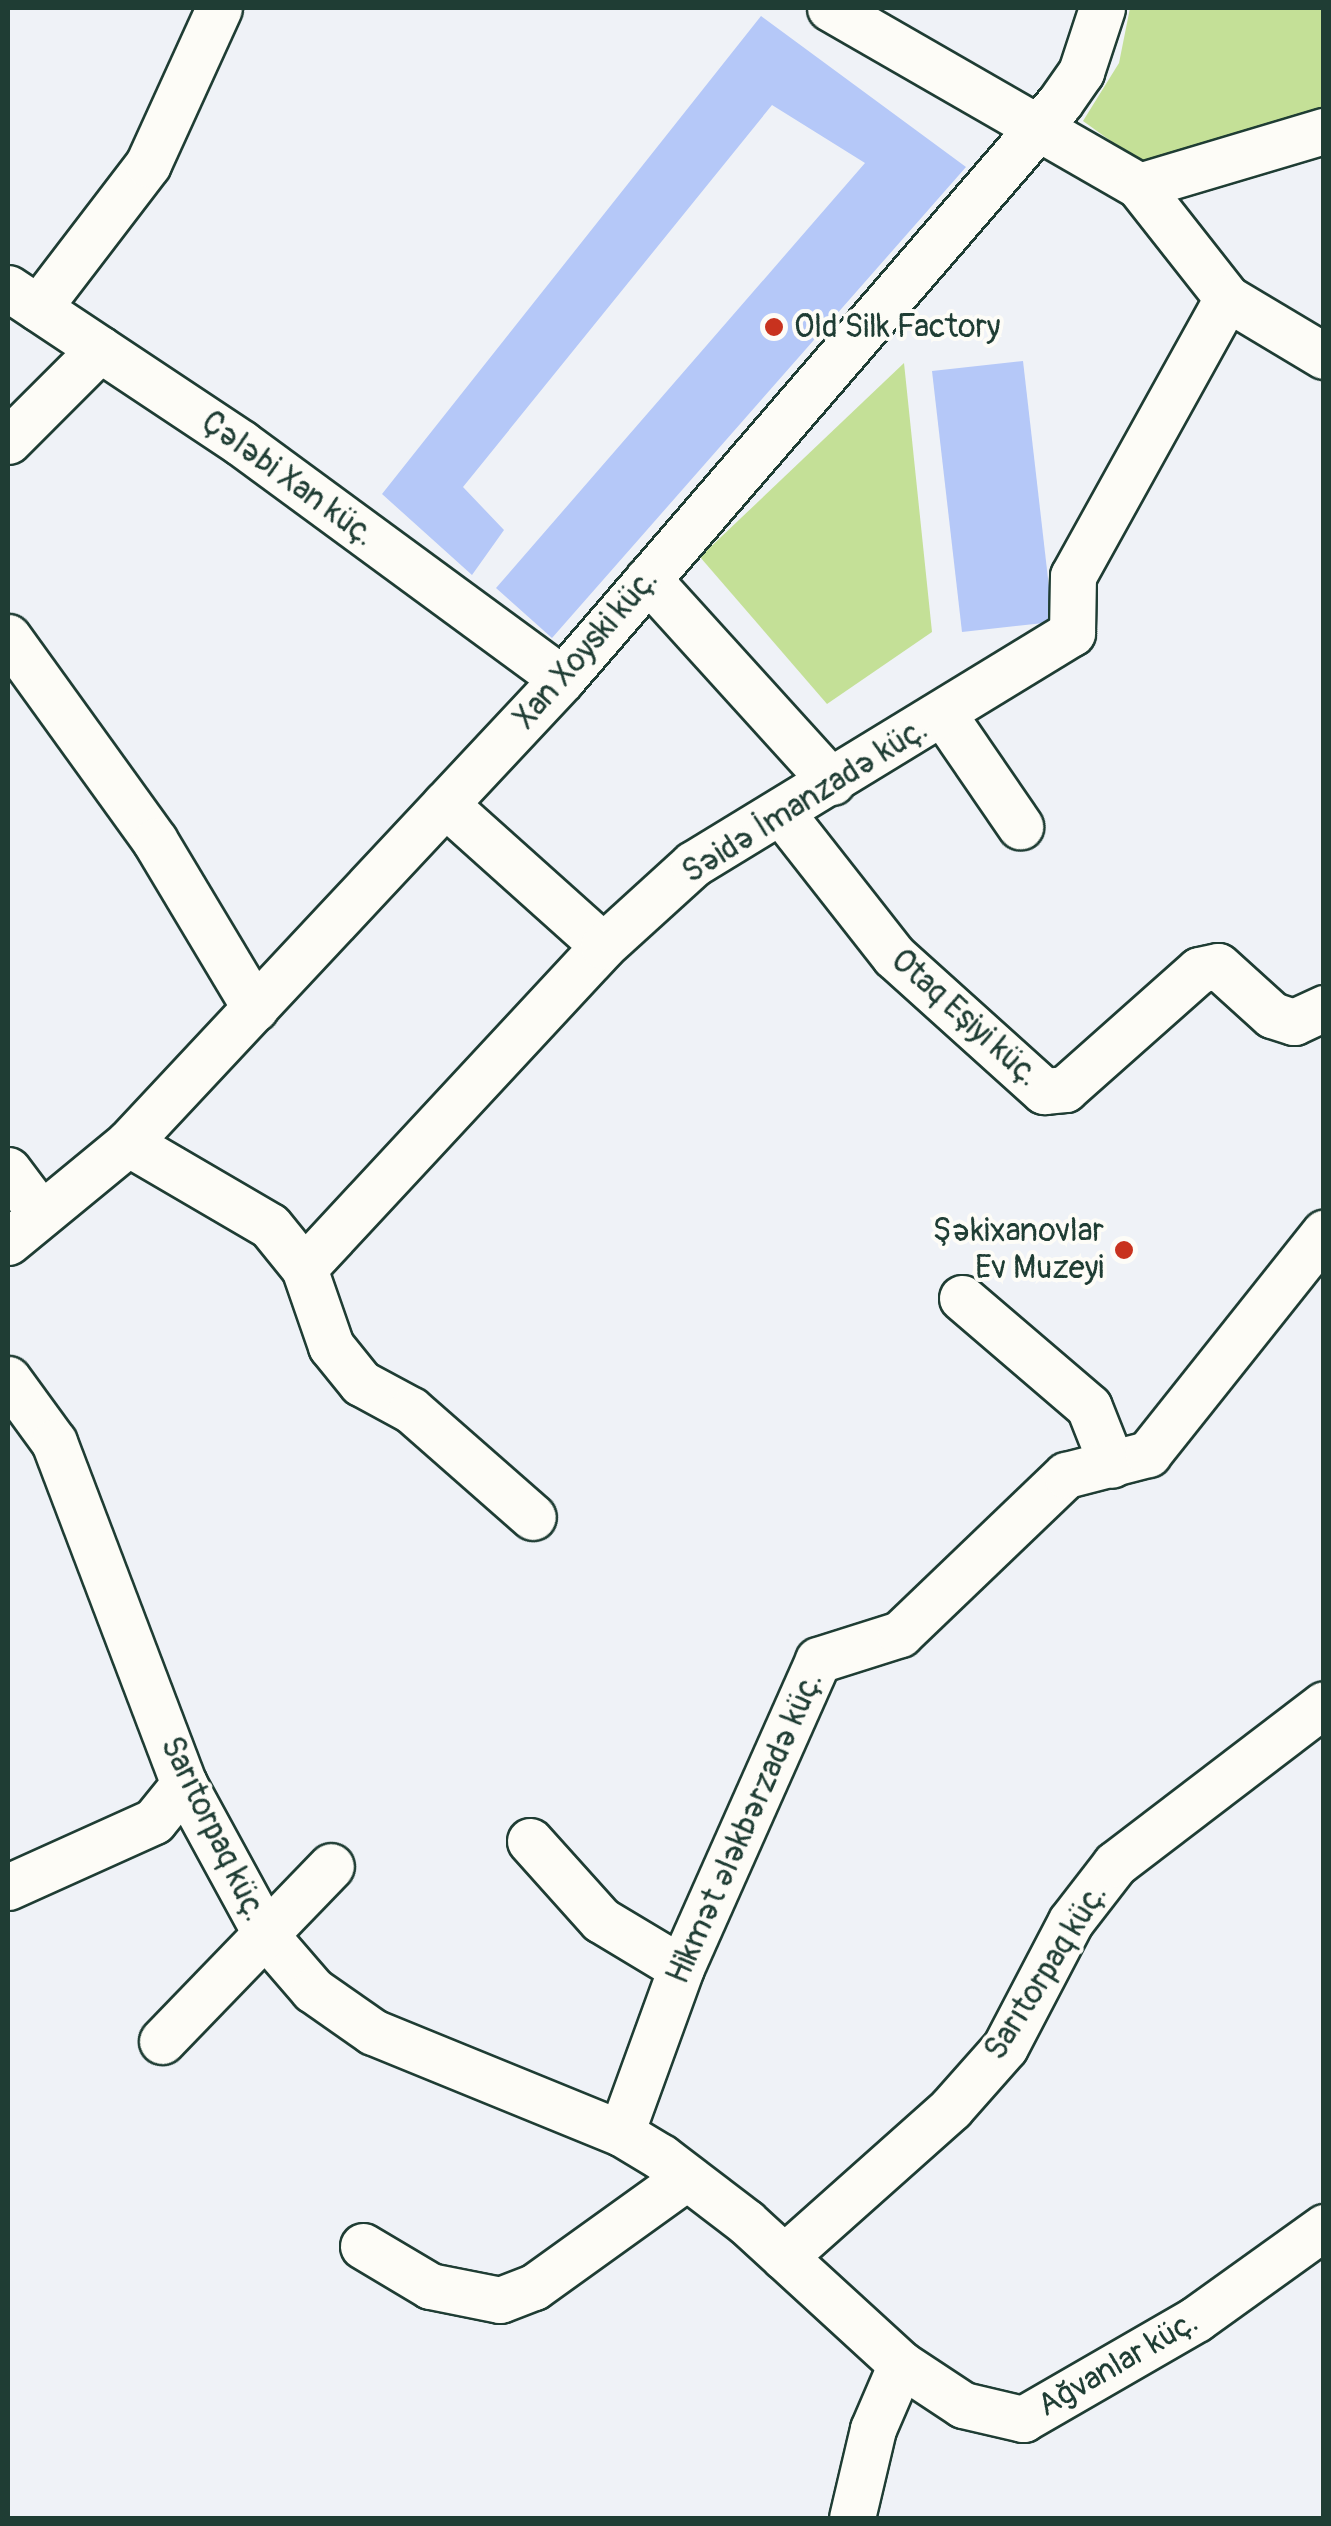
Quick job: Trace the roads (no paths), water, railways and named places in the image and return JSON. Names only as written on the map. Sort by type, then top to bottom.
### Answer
[{"type":"street","points":[[23,298],[148,164],[219,8]]},
{"type":"street","points":[[830,8],[1139,186],[1227,298],[1324,356]]},
{"type":"street","name":"Xan Xoyski küç.","points":[[24,1228],[128,1143],[562,679],[1081,72],[1102,8]]},
{"type":"street","points":[[1139,186],[1324,131]]},
{"type":"street","name":"Çələbi Xan küç.","points":[[23,298],[562,679]]},
{"type":"street","name":"Səidə İmanzadə küç.","points":[[304,1268],[602,946],[693,864],[944,715],[1072,633],[1073,576],[1227,298]]},
{"type":"street","points":[[8,440],[100,349]]},
{"type":"street","points":[[648,579],[832,782]]},
{"type":"street","points":[[8,637],[155,841],[255,1008]]},
{"type":"street","points":[[944,715],[1020,826]]},
{"type":"street","points":[[445,804],[602,946]]},
{"type":"street","name":"Otaq Eşiyi küç.","points":[[781,812],[894,956],[1044,1091],[1065,1089],[1199,970],[1218,966],[1272,1014],[1294,1022],[1324,1008]]},
{"type":"street","points":[[128,1143],[270,1226],[304,1268],[331,1346],[361,1384],[410,1410],[534,1517]]},
{"type":"street","points":[[8,1170],[24,1228]]},
{"type":"street","name":"Hikmət Ələkbərzadə küç.","points":[[621,2133],[682,1968],[818,1660],[900,1634],[1066,1475],[1148,1454],[1324,1233]]},
{"type":"street","points":[[962,1298],[1089,1407],[1112,1465]]},
{"type":"street","name":"Sarıtorpaq küç.","points":[[8,1379],[54,1442],[184,1784],[268,1938],[313,1990],[373,2032],[621,2133],[687,2177],[784,2257],[901,2364]]},
{"type":"street","name":"Sarıtorpaq küç.","points":[[784,2257],[951,2108],[1005,2046],[1071,1921],[1115,1864],[1324,1704]]},
{"type":"street","points":[[8,1887],[154,1822],[184,1784]]},
{"type":"street","points":[[530,1841],[601,1920],[682,1968]]},
{"type":"street","points":[[162,2041],[268,1938],[331,1866]]},
{"type":"street","points":[[363,2246],[430,2286],[500,2300],[534,2287],[687,2177]]},
{"type":"street","name":"Ağvanlar küç.","points":[[901,2364],[963,2405],[1023,2419],[1196,2320],[1324,2227]]},
{"type":"street","points":[[852,2518],[873,2429],[901,2364]]},
{"type":"place","name":"Old Silk Factory","points":[[774,327]]},
{"type":"place","name":"Şəkixanovlar Ev Muzeyi","points":[[1124,1250]]}]
